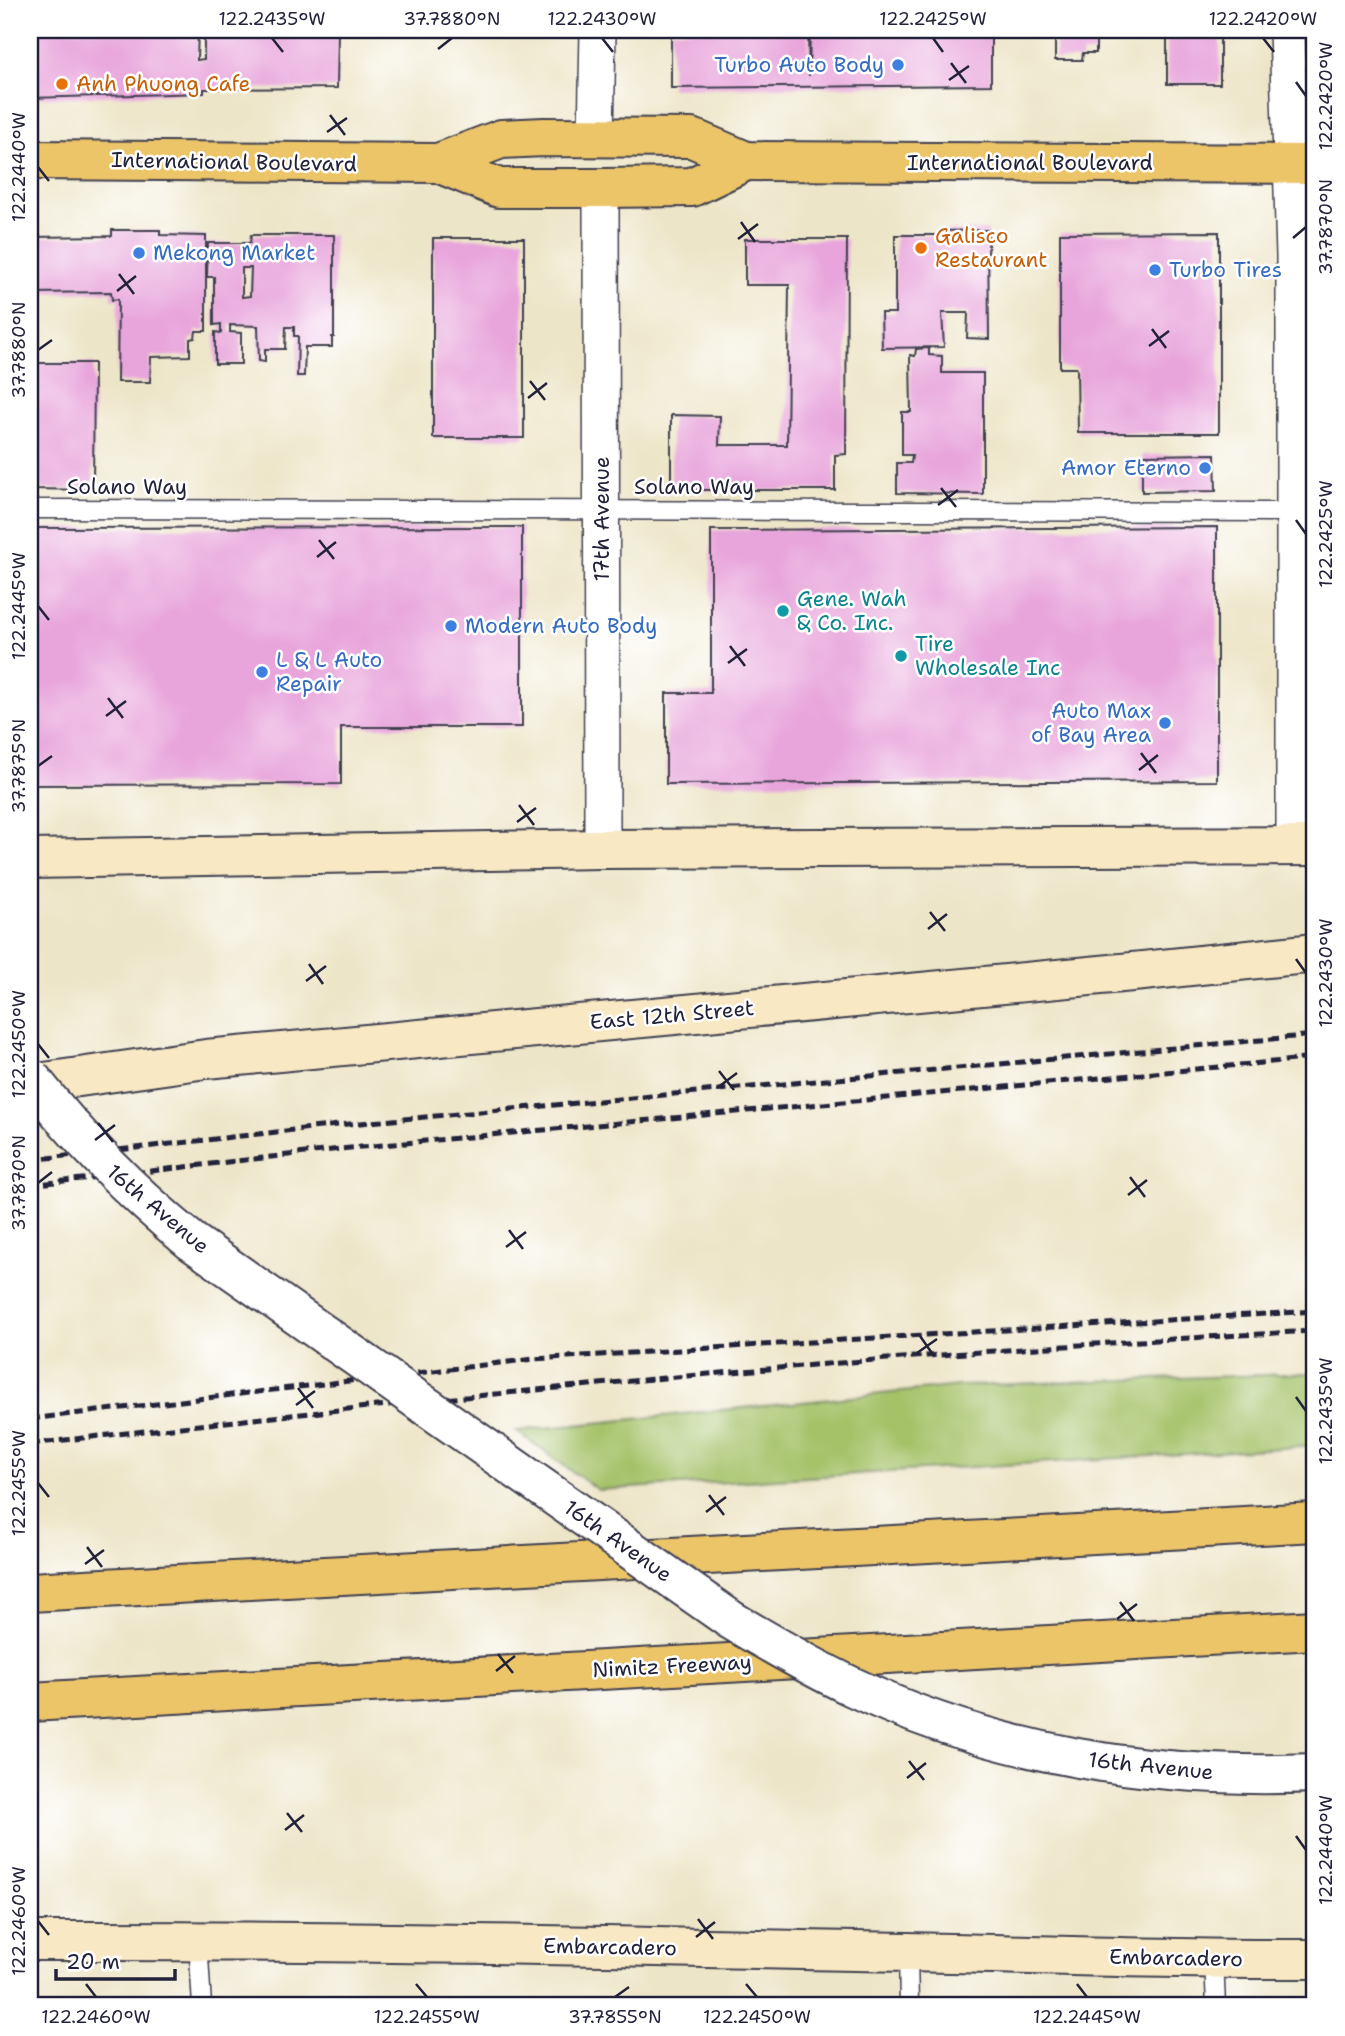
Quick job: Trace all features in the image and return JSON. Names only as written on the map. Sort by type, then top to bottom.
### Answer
[{"type":"main road","name":"International Boulevard","points":[[30,160],[438,163],[502,139],[692,138],[746,161],[1303,164]]},
{"type":"main road","name":"International Boulevard","points":[[438,163],[499,188],[601,188],[692,187],[746,161]]},
{"type":"main road","points":[[30,859],[602,849],[1305,846]]},
{"type":"main road","name":"East 12th Street","points":[[30,1084],[206,1059],[1315,953]]},
{"type":"main road","points":[[30,1592],[1315,1522]]},
{"type":"main road","name":"Nimitz Freeway","points":[[30,1702],[1315,1630]]},
{"type":"main road","name":"Embarcadero","points":[[30,1941],[198,1940],[1214,1960],[1315,1959]]},
{"type":"street","points":[[596,138],[598,30]]},
{"type":"street","points":[[1287,30],[1303,164],[1294,256],[1304,512],[1305,846]]},
{"type":"street","name":"17th Avenue","points":[[601,188],[602,849]]},
{"type":"street","name":"16th Avenue","points":[[30,1077],[93,1153],[191,1241],[720,1612],[790,1656],[854,1688],[962,1730],[1012,1745],[1116,1765],[1231,1774],[1315,1773]]},
{"type":"lane","name":"Solano Way","points":[[30,509],[1304,512]]},
{"type":"lane","points":[[198,1940],[202,2006]]},
{"type":"lane","points":[[908,1952],[909,2006]]},
{"type":"lane","points":[[1214,1960],[1216,2006]]},
{"type":"green space","points":[[1315,1373],[1315,1446],[598,1490],[516,1431],[959,1386]]},
{"type":"building","points":[[30,30],[198,30],[197,60],[204,59],[204,30],[338,30],[337,88],[204,89],[204,93],[30,98]]},
{"type":"building","points":[[671,30],[808,30],[809,76],[810,30],[991,30],[991,85],[671,88]]},
{"type":"building","points":[[1055,30],[1096,30],[1096,53],[1083,53],[1082,60],[1055,60]]},
{"type":"building","points":[[1167,30],[1220,30],[1220,84],[1167,84]]},
{"type":"building","points":[[112,230],[160,230],[160,235],[206,236],[206,331],[196,331],[195,338],[190,339],[190,356],[151,357],[150,382],[117,382],[118,299],[112,300],[111,292],[30,293],[30,237],[112,236]]},
{"type":"building","points":[[988,230],[989,339],[967,338],[968,313],[942,313],[944,347],[882,348],[881,313],[895,313],[895,235],[942,235],[942,231]]},
{"type":"building","points":[[1219,232],[1219,433],[1078,433],[1077,368],[1060,368],[1060,233]]},
{"type":"building","points":[[251,235],[334,235],[332,347],[305,347],[304,376],[297,376],[298,336],[294,336],[294,327],[286,327],[285,349],[265,349],[265,362],[259,361],[258,326],[230,325],[230,332],[241,333],[241,364],[215,364],[215,332],[221,333],[221,324],[214,325],[214,277],[207,277],[208,243],[250,243]],"holes":[[[242,268],[251,268],[250,296],[242,297]]]},
{"type":"building","points":[[433,238],[524,238],[524,438],[433,438]]},
{"type":"building","points":[[745,239],[847,239],[846,454],[835,455],[835,490],[671,490],[671,415],[720,416],[719,445],[787,445],[789,285],[745,285]]},
{"type":"building","points":[[929,348],[929,355],[942,356],[942,373],[983,373],[983,494],[897,493],[897,463],[911,463],[912,455],[902,455],[902,412],[911,412],[910,355],[915,356],[916,349]]},
{"type":"building","points":[[30,363],[94,363],[93,490],[30,489]]},
{"type":"building","points":[[1215,454],[1216,491],[1142,492],[1142,455]]},
{"type":"building","points":[[522,527],[522,727],[341,727],[341,784],[30,785],[30,528]]},
{"type":"building","points":[[1217,527],[1217,781],[666,784],[666,693],[711,693],[711,530]]},
{"type":"railway","points":[[30,1160],[338,1125],[1315,1035]]},
{"type":"railway","points":[[30,1185],[340,1149],[1315,1058]]},
{"type":"railway","points":[[30,1419],[534,1359],[1315,1311]]},
{"type":"railway","points":[[30,1444],[672,1377],[993,1351],[1315,1331]]},
{"type":"place","name":"Turbo Auto Body","points":[[898,65]]},
{"type":"place","name":"Anh Phuong Cafe","points":[[62,84]]},
{"type":"place","name":"Galisco Restaurant","points":[[921,248]]},
{"type":"place","name":"Mekong Market","points":[[139,253]]},
{"type":"place","name":"Turbo Tires","points":[[1155,270]]},
{"type":"place","name":"Amor Eterno","points":[[1205,468]]},
{"type":"place","name":"Gene. Wah & Co. Inc.","points":[[783,611]]},
{"type":"place","name":"Modern Auto Body","points":[[451,626]]},
{"type":"place","name":"Tire Wholesale Inc","points":[[901,656]]},
{"type":"place","name":"L & L Auto Repair","points":[[262,672]]},
{"type":"place","name":"Auto Max of Bay Area","points":[[1165,723]]}]
